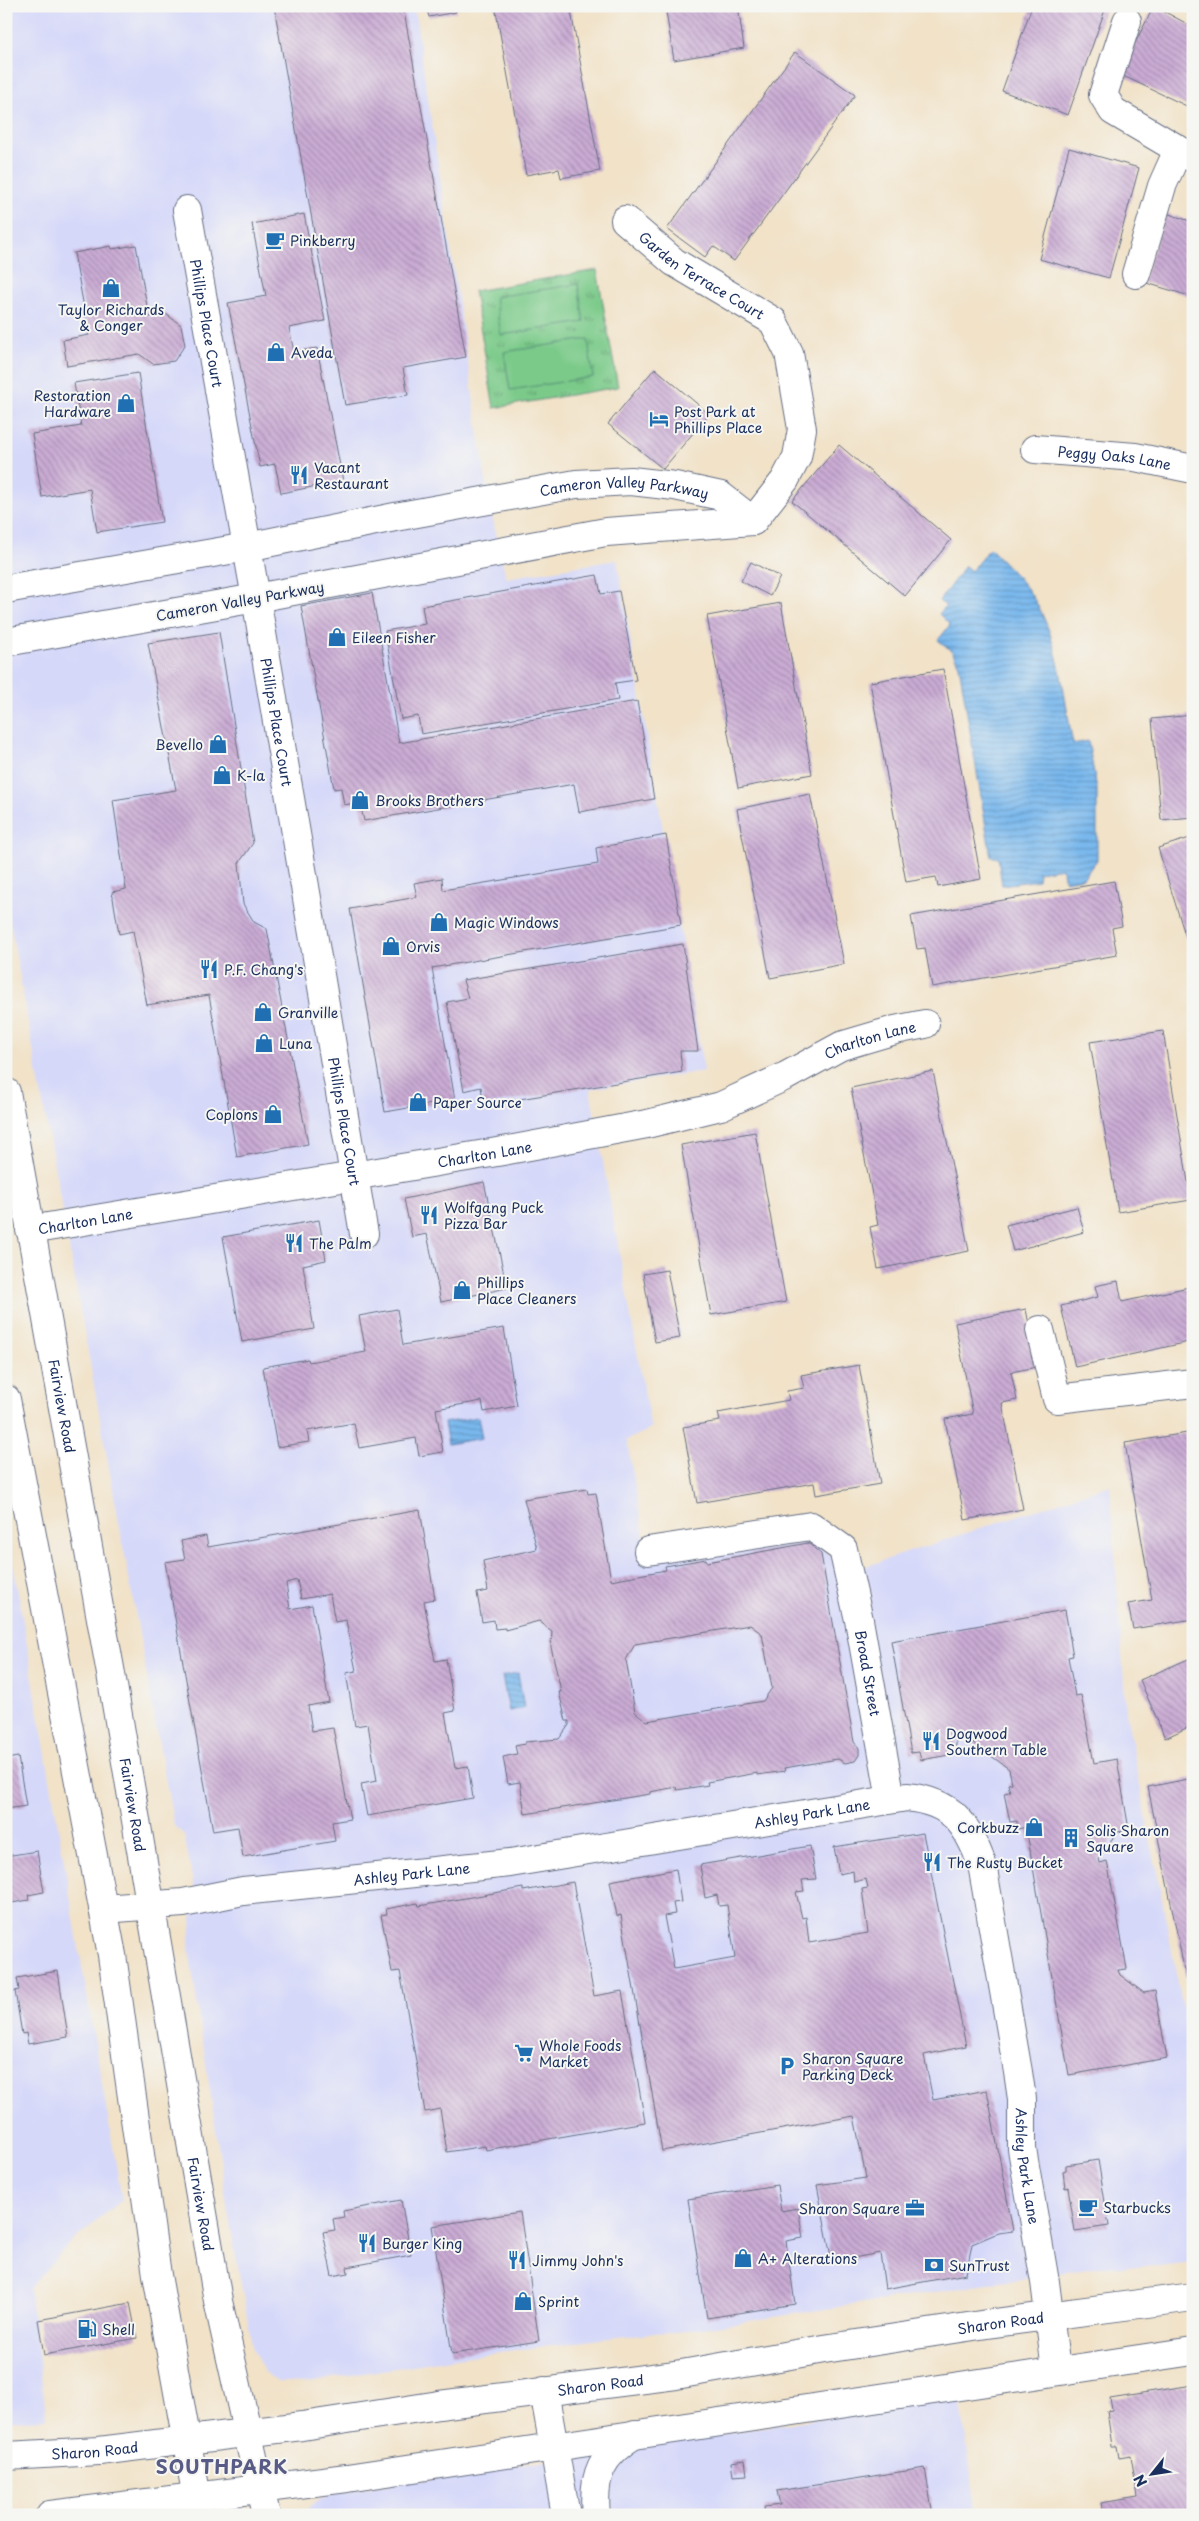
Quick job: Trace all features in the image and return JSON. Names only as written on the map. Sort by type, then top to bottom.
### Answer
[{"type":"street","points":[[1127,21],[1103,95],[1113,111],[1185,154],[1162,186],[1136,274]]},
{"type":"street","name":"Phillips Place Court","points":[[187,210],[256,598],[364,1234]]},
{"type":"street","name":"Garden Terrace Court","points":[[625,220],[674,262],[773,321],[789,352],[802,428],[796,457],[784,480],[753,521]]},
{"type":"street","name":"Peggy Oaks Lane","points":[[1035,448],[1135,457],[1193,469]]},
{"type":"street","name":"Cameron Valley Parkway","points":[[6,589],[247,547],[395,516],[576,484],[631,481],[675,486],[721,496],[753,521]]},
{"type":"street","name":"Cameron Valley Parkway","points":[[6,642],[256,598],[606,532],[753,521]]},
{"type":"street","name":"Charlton Lane","points":[[30,1230],[614,1130],[721,1106],[786,1076],[841,1046],[895,1030],[925,1024]]},
{"type":"street","name":"Fairview Road","points":[[6,1092],[111,1674],[218,2301],[246,2433],[263,2502]]},
{"type":"street","points":[[1040,1330],[1057,1399],[1193,1384]]},
{"type":"street","points":[[6,1399],[112,1955],[157,2275],[199,2506]]},
{"type":"street","name":"Broad Street","points":[[648,1551],[811,1526],[843,1549],[864,1647],[891,1799]]},
{"type":"street","name":"Ashley Park Lane","points":[[103,1909],[183,1903],[263,1889],[510,1863],[891,1799],[908,1797],[927,1799],[945,1808],[962,1822],[974,1842],[982,1864],[1018,2072],[1022,2100],[1022,2149],[1056,2370]]},
{"type":"street","name":"Sharon Road","points":[[6,2456],[100,2451],[246,2433],[544,2391],[676,2375],[824,2349],[1193,2297]]},
{"type":"street","points":[[50,2515],[263,2502],[553,2446],[1193,2351]]},
{"type":"street","points":[[544,2391],[566,2515]]},
{"type":"street","points":[[596,2515],[594,2489],[601,2466],[613,2450],[635,2434]]},
{"type":"shaded area","points":[[6,6],[414,6],[489,502],[506,578],[617,560],[704,1071],[590,1089],[651,1429],[627,1440],[646,1550],[789,1525],[852,1571],[1110,1485],[1126,1712],[1193,2061],[1193,2262],[1159,2266],[1099,2267],[677,2332],[649,2333],[476,2355],[308,2382],[278,2382],[265,2373],[253,2350],[228,2212],[189,1949],[195,1892],[184,1835],[174,1826],[6,900]]},
{"type":"shaded area","points":[[6,1522],[122,2200],[67,2246],[29,2289],[47,2419],[6,2421]]},
{"type":"shaded area","points":[[960,2397],[977,2515],[302,2515],[318,2500],[333,2493]]},
{"type":"green space","points":[[597,270],[618,387],[494,408],[474,291]]},
{"type":"green space","points":[[578,284],[584,322],[501,335],[495,297]]},
{"type":"green space","points":[[588,339],[593,377],[510,390],[504,352]]},
{"type":"water","points":[[990,548],[1022,582],[1037,604],[1053,642],[1073,744],[1088,741],[1097,789],[1097,860],[1083,878],[1065,881],[1062,868],[1039,872],[1038,880],[1002,885],[998,857],[991,857],[959,665],[952,651],[938,640],[950,625],[939,614],[946,606],[939,601],[965,566],[971,571]]},
{"type":"water","points":[[478,1417],[482,1438],[448,1444],[444,1423]]},
{"type":"water","points":[[518,1673],[524,1708],[509,1711],[502,1676]]},
{"type":"building","points":[[274,6],[403,6],[466,357],[403,368],[408,395],[345,405]]},
{"type":"building","points":[[426,6],[455,6],[456,12],[429,17]]},
{"type":"building","points":[[495,6],[570,6],[600,171],[561,178],[559,169],[526,175]]},
{"type":"building","points":[[665,6],[738,6],[744,48],[674,60]]},
{"type":"building","points":[[1032,6],[1106,7],[1068,115],[1002,91]]},
{"type":"building","points":[[1154,6],[1193,27],[1193,109],[1119,74]]},
{"type":"building","points":[[795,52],[855,95],[734,261],[713,246],[705,257],[667,229]]},
{"type":"building","points":[[1069,148],[1139,168],[1109,278],[1039,259]]},
{"type":"building","points":[[1166,213],[1193,222],[1193,297],[1143,282]]},
{"type":"building","points":[[304,214],[325,321],[289,328],[294,352],[317,348],[343,481],[281,493],[275,464],[260,467],[228,303],[266,296],[252,224]]},
{"type":"building","points":[[136,245],[149,317],[166,314],[181,325],[185,345],[174,361],[153,364],[139,354],[67,366],[63,340],[89,335],[74,253],[111,246],[112,249]]},
{"type":"building","name":"Post Park at Phillips Place","points":[[655,368],[709,414],[663,469],[608,424]]},
{"type":"building","points":[[138,373],[162,522],[97,532],[90,489],[42,497],[32,434],[81,426],[74,383]]},
{"type":"building","points":[[839,445],[951,540],[905,596],[792,501]]},
{"type":"building","points":[[751,562],[780,577],[770,596],[741,581]]},
{"type":"building","points":[[597,575],[601,594],[619,591],[636,680],[615,683],[618,700],[421,734],[418,716],[401,719],[385,631],[425,624],[422,606]]},
{"type":"building","points":[[372,593],[399,743],[637,701],[654,799],[579,812],[574,784],[364,821],[360,802],[344,805],[341,788],[334,789],[301,606]]},
{"type":"building","points":[[781,603],[812,774],[738,788],[707,616]]},
{"type":"building","points":[[219,632],[253,843],[239,863],[243,904],[254,922],[267,929],[308,1144],[237,1157],[209,995],[147,1005],[133,931],[119,934],[112,892],[126,889],[113,800],[176,790],[148,643]]},
{"type":"building","points":[[943,669],[981,879],[938,887],[936,877],[906,882],[870,682]]},
{"type":"building","points":[[1193,715],[1193,817],[1161,820],[1152,719]]},
{"type":"building","points":[[810,794],[844,964],[770,978],[737,809]]},
{"type":"building","points":[[666,835],[681,925],[432,968],[455,1100],[385,1112],[350,909],[417,897],[414,883],[442,878],[443,890],[598,864],[596,848]]},
{"type":"building","points":[[1193,837],[1193,957],[1192,957],[1158,848]]},
{"type":"building","points":[[1114,881],[1122,926],[1112,928],[1117,955],[932,987],[925,948],[917,949],[911,916]]},
{"type":"building","points":[[683,944],[698,1051],[680,1051],[682,1072],[484,1105],[481,1087],[464,1091],[447,1002],[468,998],[463,980]]},
{"type":"building","points":[[1163,1031],[1191,1200],[1118,1212],[1090,1042]]},
{"type":"building","points":[[933,1071],[969,1251],[878,1269],[870,1227],[878,1225],[851,1088]]},
{"type":"building","points":[[755,1132],[786,1302],[711,1315],[681,1145]]},
{"type":"building","points":[[484,1182],[507,1288],[441,1302],[427,1234],[412,1237],[404,1199]]},
{"type":"building","points":[[1077,1207],[1084,1232],[1013,1251],[1006,1225]]},
{"type":"building","points":[[319,1220],[326,1260],[303,1265],[314,1329],[242,1342],[223,1237]]},
{"type":"building","points":[[667,1270],[680,1338],[655,1342],[643,1274]]},
{"type":"building","points":[[1118,1281],[1122,1302],[1193,1286],[1193,1341],[1075,1367],[1061,1306],[1098,1297],[1095,1286]]},
{"type":"building","points":[[397,1309],[403,1345],[504,1328],[517,1406],[484,1412],[482,1401],[436,1409],[443,1452],[419,1456],[416,1438],[359,1448],[354,1423],[307,1431],[309,1442],[277,1447],[263,1367],[308,1359],[309,1362],[366,1352],[359,1316]]},
{"type":"building","points":[[1026,1309],[1037,1367],[1011,1372],[1017,1400],[1002,1403],[1023,1509],[965,1520],[945,1419],[973,1414],[955,1323]]},
{"type":"building","points":[[859,1365],[880,1484],[816,1495],[814,1483],[697,1503],[683,1427],[720,1421],[718,1413],[789,1400],[787,1391],[804,1388],[801,1375]]},
{"type":"building","points":[[1187,1433],[1193,1468],[1193,1619],[1133,1629],[1128,1604],[1152,1600],[1125,1443]]},
{"type":"building","points":[[587,1489],[588,1494],[596,1493],[611,1580],[666,1570],[665,1566],[706,1559],[707,1562],[808,1543],[821,1554],[854,1742],[859,1748],[859,1755],[855,1761],[845,1763],[838,1759],[784,1768],[785,1771],[757,1775],[757,1773],[707,1782],[708,1785],[677,1790],[676,1787],[650,1792],[650,1794],[525,1814],[520,1782],[508,1784],[503,1757],[517,1754],[515,1746],[525,1744],[525,1742],[559,1739],[569,1725],[569,1721],[566,1721],[559,1692],[561,1692],[551,1647],[552,1631],[539,1621],[505,1630],[505,1628],[495,1629],[494,1620],[482,1622],[477,1593],[488,1591],[483,1561],[537,1549],[524,1499]],"holes":[[[750,1625],[762,1634],[772,1688],[763,1701],[647,1721],[635,1712],[626,1660],[635,1644]]]},
{"type":"building","points":[[420,1510],[435,1599],[424,1601],[435,1661],[446,1659],[455,1711],[445,1713],[455,1768],[468,1766],[473,1798],[367,1816],[361,1784],[377,1781],[368,1724],[355,1726],[346,1673],[356,1671],[346,1620],[335,1622],[330,1594],[301,1599],[297,1580],[286,1583],[290,1609],[312,1605],[329,1702],[308,1706],[312,1731],[333,1728],[350,1819],[332,1822],[335,1841],[243,1857],[238,1827],[213,1831],[165,1562],[185,1559],[181,1541],[206,1536],[208,1547]]},
{"type":"building","name":"Solis Sharon Square","points":[[1065,1610],[1073,1656],[1068,1657],[1075,1696],[1081,1695],[1094,1763],[1117,1759],[1129,1830],[1117,1832],[1099,1858],[1100,1863],[1107,1861],[1127,1969],[1118,1970],[1120,1975],[1144,1993],[1155,1991],[1167,2058],[1069,2075],[1026,1827],[1018,1829],[1017,1821],[1010,1822],[1004,1793],[1010,1792],[1008,1784],[1012,1783],[1009,1769],[968,1739],[956,1741],[956,1746],[947,1748],[949,1755],[921,1760],[919,1752],[911,1753],[891,1641]]},
{"type":"building","points":[[1193,1657],[1193,1725],[1165,1738],[1140,1680]]},
{"type":"building","points":[[18,1757],[26,1806],[6,1809],[6,1759]]},
{"type":"building","points":[[1193,1778],[1193,2009],[1192,2009],[1148,1787]]},
{"type":"building","points":[[923,1833],[966,2046],[924,2055],[933,2100],[987,2090],[1013,2231],[998,2233],[972,2244],[966,2274],[885,2289],[880,2253],[832,2262],[817,2185],[866,2178],[854,2116],[662,2151],[621,1915],[617,1916],[610,1881],[676,1869],[681,1902],[673,1903],[675,1914],[664,1916],[674,1969],[735,1958],[727,1905],[719,1906],[717,1895],[705,1898],[700,1865],[810,1846],[816,1879],[802,1880],[804,1891],[796,1892],[802,1918],[806,1917],[809,1943],[868,1933],[862,1889],[868,1888],[866,1879],[854,1882],[853,1871],[839,1874],[834,1847]]},
{"type":"building","points":[[37,1851],[44,1892],[28,1895],[29,1900],[6,1904],[6,1856]]},
{"type":"building","name":"Whole Foods Market","points":[[573,1882],[594,1996],[622,1991],[645,2122],[486,2150],[485,2146],[447,2152],[440,2109],[425,2112],[400,1971],[392,1972],[381,1915],[387,1914],[386,1909],[418,1903],[419,1906],[523,1888],[523,1891]]},
{"type":"building","points":[[58,1971],[68,2037],[28,2044],[26,2033],[22,2034],[15,1991],[19,1990],[17,1978]]},
{"type":"building","name":"Starbucks","points":[[1098,2160],[1109,2226],[1075,2231],[1068,2187],[1065,2188],[1063,2171],[1066,2170],[1066,2165]]},
{"type":"building","points":[[777,2185],[781,2211],[798,2208],[803,2238],[786,2241],[795,2304],[707,2318],[688,2199]]},
{"type":"building","name":"Burger King","points":[[401,2200],[411,2255],[347,2267],[348,2273],[332,2276],[323,2232],[335,2230],[333,2219],[344,2217],[343,2211]]},
{"type":"building","points":[[520,2212],[539,2341],[452,2354],[432,2226]]},
{"type":"building","name":"Shell","points":[[130,2303],[137,2338],[44,2355],[38,2320]]},
{"type":"building","points":[[1193,2385],[1193,2515],[1103,2515],[1101,2503],[1138,2497],[1131,2456],[1119,2458],[1117,2446],[1112,2446],[1107,2411],[1112,2410],[1110,2398]]},
{"type":"building","points":[[745,2460],[747,2475],[733,2476],[731,2462]]},
{"type":"building","points":[[925,2468],[933,2515],[765,2515],[764,2507],[780,2505],[777,2491]]},
{"type":"place","name":"Pinkberry","points":[[275,240]]},
{"type":"place","name":"Taylor Richards & Conger","points":[[111,288]]},
{"type":"place","name":"Aveda","points":[[276,352]]},
{"type":"place","name":"Restoration Hardware","points":[[126,403]]},
{"type":"place","name":"Post Park at Phillips Place","points":[[659,419]]},
{"type":"place","name":"Vacant Restaurant","points":[[299,475]]},
{"type":"place","name":"Eileen Fisher","points":[[337,637]]},
{"type":"place","name":"Bevello","points":[[218,744]]},
{"type":"place","name":"K-la","points":[[222,775]]},
{"type":"place","name":"Brooks Brothers","points":[[360,800]]},
{"type":"place","name":"Magic Windows","points":[[439,922]]},
{"type":"place","name":"Orvis","points":[[391,946]]},
{"type":"place","name":"P.F. Chang's","points":[[209,969]]},
{"type":"place","name":"Granville","points":[[263,1012]]},
{"type":"place","name":"Luna","points":[[264,1043]]},
{"type":"place","name":"Paper Source","points":[[418,1102]]},
{"type":"place","name":"Coplons","points":[[273,1114]]},
{"type":"place","name":"Wolfgang Puck Pizza Bar","points":[[429,1215]]},
{"type":"place","name":"The Palm","points":[[294,1243]]},
{"type":"place","name":"Phillips Place Cleaners","points":[[462,1290]]},
{"type":"place","name":"Dogwood Southern Table","points":[[931,1741]]},
{"type":"place","name":"Corkbuzz","points":[[1034,1827]]},
{"type":"place","name":"Solis Sharon Square","points":[[1071,1838]]},
{"type":"place","name":"The Rusty Bucket","points":[[932,1862]]},
{"type":"place","name":"Whole Foods Market","points":[[524,2053]]},
{"type":"place","name":"Sharon Square Parking Deck","points":[[787,2066]]},
{"type":"place","name":"Starbucks","points":[[1088,2207]]},
{"type":"place","name":"Sharon Square","points":[[915,2208]]},
{"type":"place","name":"Burger King","points":[[367,2243]]},
{"type":"place","name":"A+ Alterations","points":[[743,2258]]},
{"type":"place","name":"Jimmy John's","points":[[517,2260]]},
{"type":"place","name":"SunTrust","points":[[934,2265]]},
{"type":"place","name":"Sprint","points":[[523,2301]]},
{"type":"place","name":"Shell","points":[[87,2329]]},
{"type":"district","name":"SOUTHPARK","points":[[222,2466]]}]
